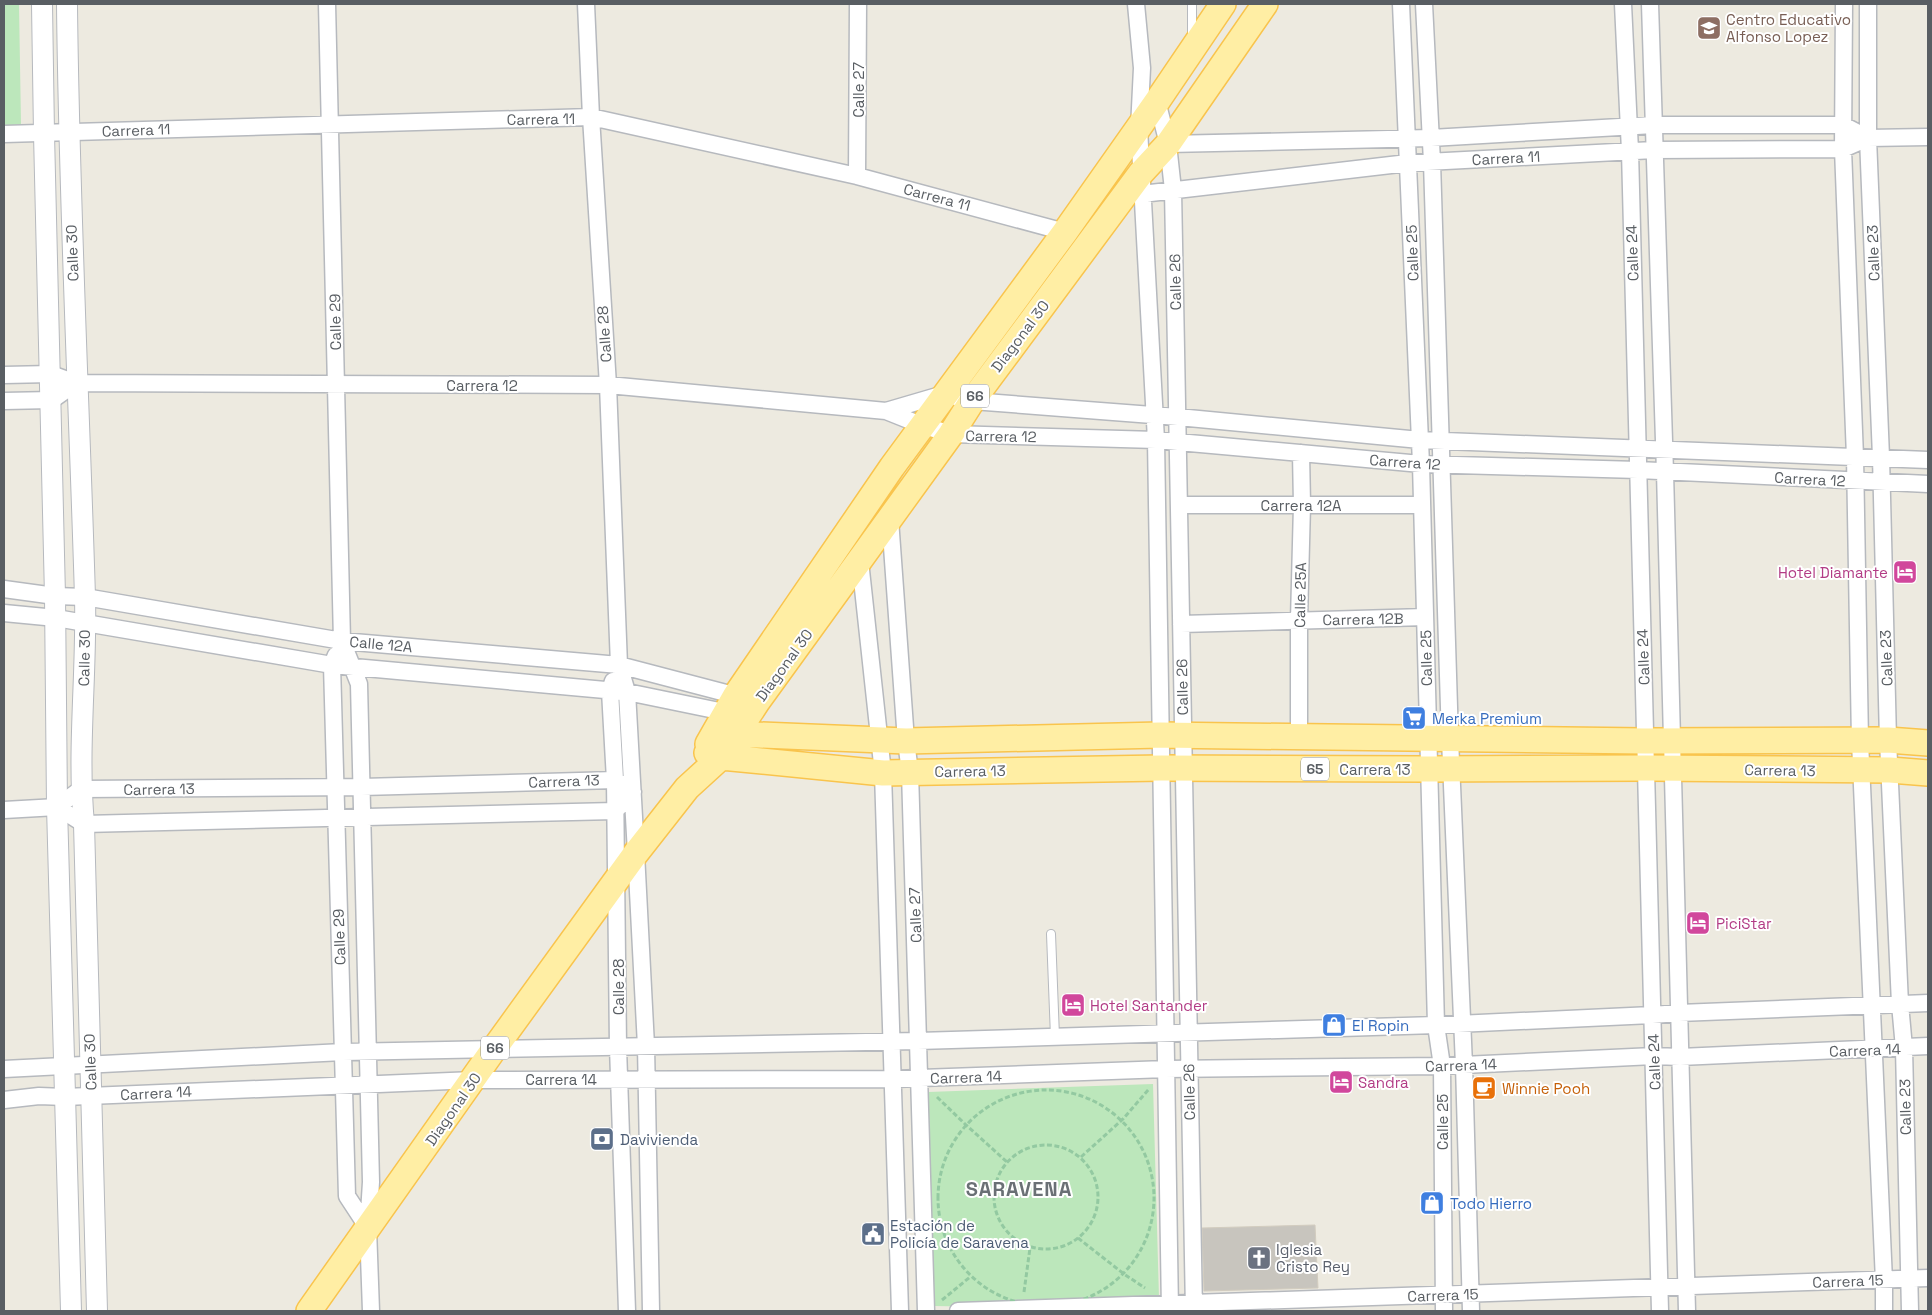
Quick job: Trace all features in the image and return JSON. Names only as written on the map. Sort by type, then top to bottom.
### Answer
[{"type":"main road","name":"Diagonal 30","points":[[309,1311],[474,1080],[494,1049],[636,853],[711,754],[921,426],[1065,232],[1223,4]]},
{"type":"main road","name":"Diagonal 30","points":[[736,715],[860,561],[951,434],[972,401],[1142,183],[1265,4]]},
{"type":"main road","name":"Carrera 13","points":[[736,715],[906,742],[1172,735],[1645,741],[1888,740],[1928,743]]},
{"type":"main road","name":"Carrera 13","points":[[711,754],[883,773],[1172,768],[1646,768],[1890,770],[1928,773]]},
{"type":"street","name":"Calle 30","points":[[42,4],[56,596],[58,807],[71,1311]]},
{"type":"street","name":"Calle 30","points":[[67,4],[68,133],[85,597],[81,789],[84,824],[97,1311]]},
{"type":"street","name":"Calle 29","points":[[328,4],[342,641],[359,684],[371,1182],[368,1228],[371,1311]]},
{"type":"street","name":"Calle 28","points":[[586,4],[591,117],[608,385],[619,665],[627,692],[646,1046],[652,1311]]},
{"type":"street","name":"Calle 27","points":[[857,176],[858,4]]},
{"type":"street","name":"Calle 26","points":[[1136,4],[1142,68],[1138,128],[1172,735],[1165,1033],[1171,1308]]},
{"type":"street","name":"Calle 25","points":[[1401,4],[1421,464],[1425,617],[1439,739],[1440,769],[1436,1025],[1442,1066],[1443,1303]]},
{"type":"street","name":"Calle 25","points":[[1424,4],[1443,465],[1440,769],[1464,1065],[1471,1311]]},
{"type":"street","name":"Calle 24","points":[[1623,4],[1630,151],[1660,1311]]},
{"type":"street","name":"Calle 24","points":[[1650,4],[1687,1311]]},
{"type":"street","name":"Calle 23","points":[[1844,4],[1843,149],[1855,457],[1860,741],[1884,1311]]},
{"type":"street","name":"Calle 23","points":[[1868,4],[1868,138],[1881,457],[1888,740],[1900,1004],[1904,1048],[1910,1311]]},
{"type":"street","name":"Calle 26","points":[[1142,68],[1158,100],[1168,144],[1173,190],[1181,624],[1172,735],[1172,768],[1188,1032],[1194,1307]]},
{"type":"street","name":"Carrera 11","points":[[4,134],[591,117],[857,176],[1065,232]]},
{"type":"street","name":"Carrera 11","points":[[1168,144],[1431,138],[1629,126],[1843,125],[1868,138]]},
{"type":"street","name":"Carrera 11","points":[[1142,183],[1173,190],[1408,163],[1654,150],[1843,149],[1868,138],[1928,137]]},
{"type":"street","name":"Carrera 12","points":[[4,375],[51,374],[76,384],[608,385],[886,411],[921,426],[951,434],[1156,440],[1421,464],[1638,470],[1855,482],[1928,484]]},
{"type":"street","points":[[4,401],[52,400],[76,384]]},
{"type":"street","name":"Carrera 12","points":[[886,411],[944,394],[972,401],[1178,417],[1420,440],[1928,460]]},
{"type":"street","name":"Calle 25A","points":[[1299,737],[1301,453]]},
{"type":"street","name":"Carrera 12A","points":[[1179,505],[1422,505]]},
{"type":"street","name":"Calle 27","points":[[890,519],[906,742],[910,772],[919,1078],[931,1308]]},
{"type":"street","name":"Calle 27","points":[[860,561],[883,773],[900,1311]]},
{"type":"street","name":"Calle 12A","points":[[4,588],[56,596],[85,597],[342,641],[619,665],[736,715]]},
{"type":"street","name":"Calle 12A","points":[[4,613],[56,618],[332,665],[627,692],[736,715]]},
{"type":"street","name":"Carrera 12B","points":[[1181,624],[1425,617]]},
{"type":"street","name":"Calle 29","points":[[342,641],[332,665],[347,1196],[368,1228]]},
{"type":"street","name":"Calle 28","points":[[619,665],[610,691],[615,780],[618,1047],[627,1311]]},
{"type":"street","name":"Carrera 13","points":[[81,789],[362,787],[615,780],[633,792]]},
{"type":"street","points":[[4,810],[58,807],[81,789]]},
{"type":"street","points":[[615,811],[633,792]]},
{"type":"street","points":[[58,807],[84,824]]},
{"type":"street","name":"Carrera 13","points":[[84,824],[615,811]]},
{"type":"street","name":"Carrera 14","points":[[4,1069],[343,1052],[1055,1037],[1436,1025],[1928,1003]]},
{"type":"street","name":"Carrera 14","points":[[4,1100],[39,1096],[66,1097],[474,1080],[893,1079],[1166,1069],[1442,1066],[1928,1046]]},
{"type":"street","name":"Carrera 15","points":[[958,1311],[1443,1303],[1471,1295],[1928,1278]]},
{"type":"lane","points":[[1192,4],[1192,51]]},
{"type":"lane","points":[[1051,934],[1055,1037]]},
{"type":"path","points":[[1081,1157],[1123,1119],[1166,1069]]},
{"type":"path","points":[[919,1078],[965,1124],[1007,1162]]},
{"type":"path","points":[[1047,1088],[1093,1098],[1123,1119],[1145,1152],[1152,1172],[1154,1210],[1143,1246],[1124,1274],[1093,1296],[1038,1307],[1009,1301],[970,1277],[946,1243],[940,1224],[937,1186],[944,1158],[965,1124],[993,1102],[1047,1088]]},
{"type":"path","points":[[1047,1145],[1072,1151],[1081,1157],[1095,1178],[1098,1204],[1092,1222],[1084,1234],[1070,1244],[1038,1250],[1030,1248],[1009,1235],[994,1213],[994,1185],[1007,1162],[1018,1153],[1047,1145]]},
{"type":"path","points":[[1078,1238],[1171,1308]]},
{"type":"path","points":[[1023,1304],[1030,1248]]},
{"type":"path","points":[[931,1308],[970,1277]]},
{"type":"green space","points":[[4,4],[19,4],[21,125],[4,125]]},
{"type":"green space","points":[[1153,1084],[1159,1298],[1053,1308],[934,1306],[928,1092]]},
{"type":"building","name":"Iglesia Cristo Rey","points":[[1315,1225],[1318,1288],[1204,1291],[1202,1228]]},
{"type":"place","name":"Centro Educativo Alfonso Lopez","points":[[1709,28]]},
{"type":"place","name":"Hotel Diamante","points":[[1905,572]]},
{"type":"place","name":"Merka Premium","points":[[1414,718]]},
{"type":"place","name":"PiciStar","points":[[1698,923]]},
{"type":"place","name":"Hotel Santander","points":[[1073,1005]]},
{"type":"place","name":"El Ropin","points":[[1334,1025]]},
{"type":"place","name":"Sandra","points":[[1341,1082]]},
{"type":"place","name":"Winnie Pooh","points":[[1484,1088]]},
{"type":"place","name":"Davivienda","points":[[602,1139]]},
{"type":"place","name":"Todo Hierro","points":[[1432,1203]]},
{"type":"place","name":"Estación de Policía de Saravena","points":[[873,1234]]},
{"type":"place","name":"Iglesia Cristo Rey","points":[[1259,1258]]},
{"type":"district","name":"SARAVENA","points":[[1019,1189]]}]
